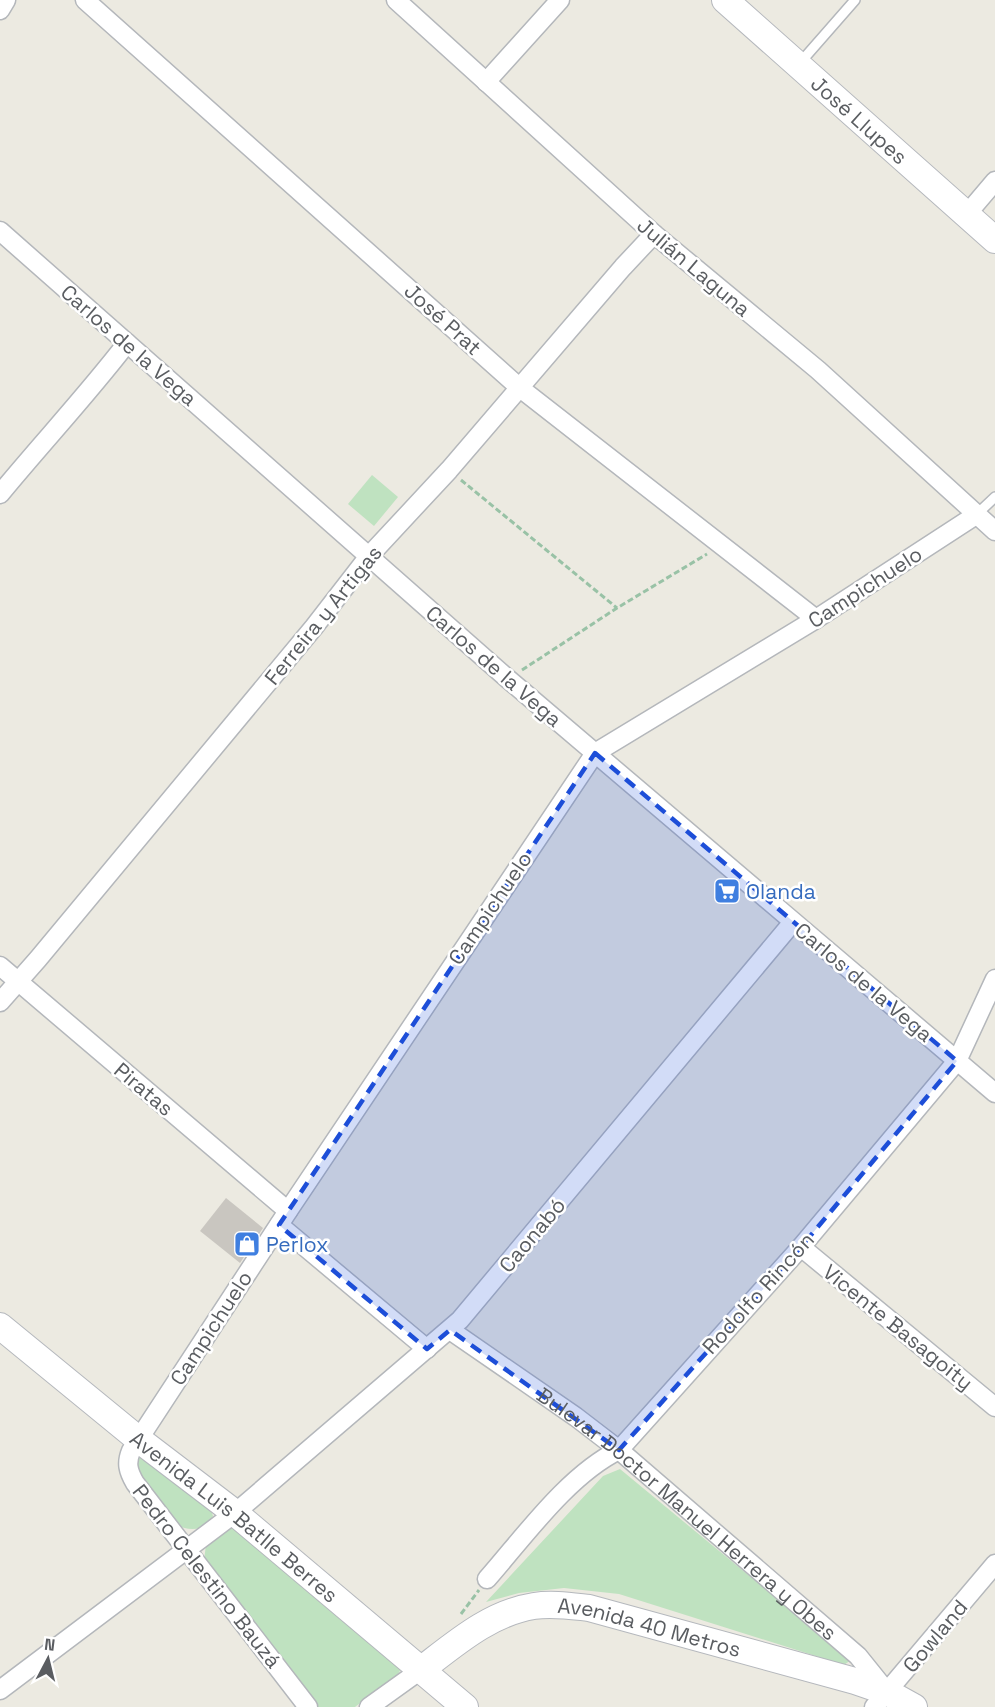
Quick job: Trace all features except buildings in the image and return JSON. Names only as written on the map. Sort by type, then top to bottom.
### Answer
[{"type":"main road","name":"José Llupes","points":[[725,0],[995,240]]},
{"type":"main road","name":"Avenida Luis Batlle Berres","points":[[0,1326],[138,1439],[235,1513],[465,1707]]},
{"type":"main road","name":"Avenida 40 Metros","points":[[422,1669],[479,1626],[505,1614],[534,1606],[558,1605],[589,1608],[880,1699]]},
{"type":"main road","name":"Bulevar Doctor Manuel Herrera y Obes","points":[[880,1699],[914,1707]]},
{"type":"street","points":[[0,10],[6,0]]},
{"type":"street","name":"José Prat","points":[[85,0],[520,388],[816,618]]},
{"type":"street","name":"Julián Laguna","points":[[396,0],[654,234],[818,370],[995,531]]},
{"type":"street","points":[[486,82],[560,0]]},
{"type":"street","points":[[967,214],[995,181]]},
{"type":"street","name":"Carlos de la Vega","points":[[0,231],[508,679],[995,1093]]},
{"type":"street","name":"Ferreira y Artigas","points":[[0,1002],[307,636],[369,556],[449,470],[654,234]]},
{"type":"street","points":[[0,494],[127,343]]},
{"type":"street","name":"Campichuelo","points":[[138,1439],[594,753],[816,618],[976,515]]},
{"type":"street","name":"Caonabó","points":[[235,1513],[460,1320],[793,922]]},
{"type":"street","name":"Piratas","points":[[0,966],[427,1349]]},
{"type":"street","name":"Rodolfo Rincón","points":[[487,1579],[546,1511],[591,1465],[619,1450],[801,1247],[957,1061],[995,979]]},
{"type":"street","name":"Vicente Basagoity","points":[[801,1247],[995,1407]]},
{"type":"street","name":"Bulevar Doctor Manuel Herrera y Obes","points":[[450,1330],[576,1417],[619,1450],[858,1656],[880,1699]]},
{"type":"street","name":"Pedro Celestino Bauzá","points":[[138,1439],[127,1460],[129,1472],[185,1549],[308,1707]]},
{"type":"street","points":[[0,1690],[235,1513]]},
{"type":"street","name":"Gowland","points":[[880,1699],[995,1564]]},
{"type":"street","points":[[369,1707],[422,1669]]},
{"type":"street","points":[[0,1699],[6,1707]]},
{"type":"lane","points":[[798,65],[855,0]]},
{"type":"lane","points":[[976,515],[995,498]]},
{"type":"path","points":[[449,470],[617,608]]},
{"type":"path","points":[[508,679],[617,608],[722,545]]},
{"type":"highlighted area","points":[[595,753],[957,1061],[801,1247],[619,1450],[450,1330],[427,1349],[279,1225]]},
{"type":"green space","points":[[372,475],[398,497],[374,526],[348,504]]},
{"type":"green space","points":[[143,1455],[211,1510],[213,1516],[206,1525],[191,1529],[175,1524],[138,1476],[137,1460]]},
{"type":"green space","points":[[620,1469],[851,1660],[844,1665],[619,1594],[564,1588],[519,1593],[486,1602],[603,1476]]},
{"type":"green space","points":[[226,1526],[232,1527],[401,1669],[398,1674],[355,1707],[316,1707],[204,1560],[206,1545]]},
{"type":"place","name":"Olanda","points":[[727,891]]},
{"type":"place","name":"Perlox","points":[[247,1244]]}]
